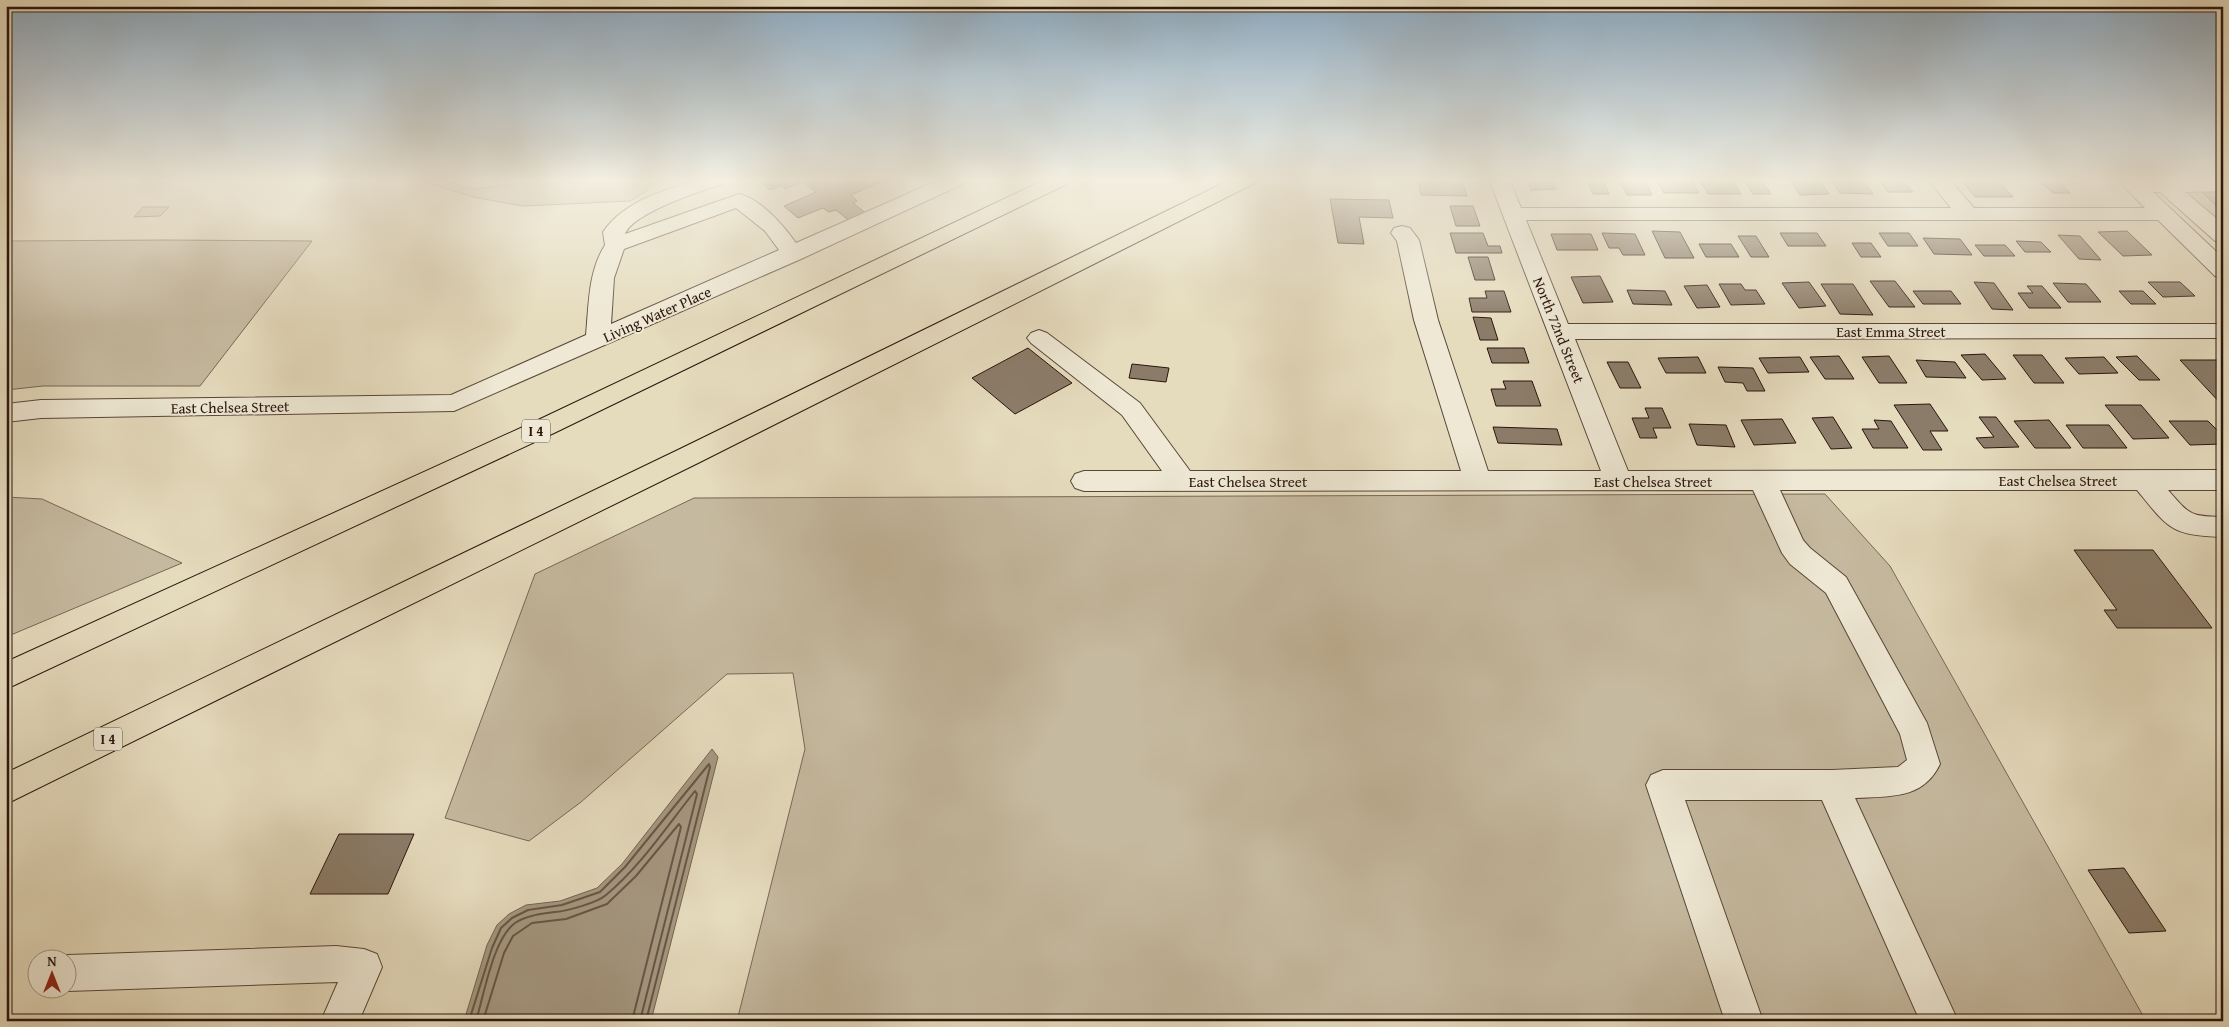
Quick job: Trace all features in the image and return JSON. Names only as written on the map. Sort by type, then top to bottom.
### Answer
[{"type":"highway","name":"I 4","points":[[6,676],[545,427],[962,227]]},
{"type":"highway","name":"I 4","points":[[6,789],[209,688],[680,460],[1150,227]]},
{"type":"highway","points":[[6,807],[209,688]]},
{"type":"street","points":[[616,245],[614,232],[617,227]]},
{"type":"street","points":[[598,340],[607,256],[616,245],[655,227]]},
{"type":"street","points":[[774,227],[793,254]]},
{"type":"street","name":"Living Water Place","points":[[454,403],[853,227]]},
{"type":"street","name":"North 72nd Street","points":[[1518,227],[1619,482]]},
{"type":"street","points":[[2177,227],[2223,271]]},
{"type":"street","points":[[2213,227],[2223,236]]},
{"type":"street","points":[[1402,233],[1408,240],[1426,320],[1478,481]]},
{"type":"street","points":[[2197,246],[2223,245]]},
{"type":"street","name":"East Emma Street","points":[[1560,332],[2223,330]]},
{"type":"street","points":[[1039,338],[1131,408],[1183,481]]},
{"type":"street","name":"East Chelsea Street","points":[[6,413],[41,409],[454,403]]},
{"type":"street","points":[[2144,480],[2177,518],[2193,526],[2223,527]]},
{"type":"street","name":"East Chelsea Street","points":[[1084,481],[2223,480]]},
{"type":"street","points":[[1744,1021],[1663,785],[1832,785],[1901,781],[1914,775],[1924,764],[1916,733],[1836,586],[1800,556],[1792,546],[1762,481]]},
{"type":"street","points":[[1832,785],[1939,1021]]},
{"type":"street","points":[[78,973],[336,964],[364,967],[340,1021]]},
{"type":"shaded area","points":[[2206,227],[2223,227],[2223,243]]},
{"type":"shaded area","points":[[6,241],[312,241],[200,386],[43,386],[6,390]]},
{"type":"shaded area","points":[[1825,494],[1890,566],[2146,1021],[737,1021],[805,749],[793,673],[727,674],[581,802],[529,841],[445,818],[535,574],[694,498]]},
{"type":"shaded area","points":[[6,497],[42,499],[182,563],[6,637]]},
{"type":"water","points":[[712,749],[718,757],[651,1021],[464,1021],[487,945],[497,925],[509,914],[526,905],[560,901],[597,888],[622,864]]},
{"type":"building","points":[[1335,227],[1361,227],[1364,244],[1338,243]]},
{"type":"building","points":[[1652,231],[1680,232],[1694,258],[1665,258]]},
{"type":"building","points":[[2127,231],[2152,255],[2123,256],[2098,232]]},
{"type":"building","points":[[1450,233],[1483,233],[1488,246],[1500,246],[1502,253],[1456,253]]},
{"type":"building","points":[[1602,233],[1635,234],[1645,255],[1623,255],[1619,248],[1609,248]]},
{"type":"building","points":[[1780,233],[1817,233],[1826,246],[1788,246]]},
{"type":"building","points":[[1879,233],[1909,233],[1918,246],[1888,246]]},
{"type":"building","points":[[1551,234],[1591,234],[1598,250],[1557,250]]},
{"type":"building","points":[[2058,235],[2080,236],[2101,260],[2079,259]]},
{"type":"building","points":[[1738,236],[1756,236],[1769,257],[1751,257]]},
{"type":"building","points":[[1923,238],[1960,239],[1972,255],[1934,254]]},
{"type":"building","points":[[2016,241],[2041,242],[2051,252],[2025,252]]},
{"type":"building","points":[[1852,243],[1871,243],[1881,257],[1861,257]]},
{"type":"building","points":[[1699,244],[1731,244],[1739,257],[1706,257]]},
{"type":"building","points":[[1975,245],[2005,245],[2015,256],[1984,256]]},
{"type":"building","points":[[1468,257],[1488,257],[1495,280],[1475,280]]},
{"type":"building","points":[[1600,276],[1613,302],[1583,303],[1571,277]]},
{"type":"building","points":[[1870,281],[1895,281],[1915,307],[1889,307]]},
{"type":"building","points":[[1809,282],[1826,306],[1799,308],[1782,283]]},
{"type":"building","points":[[1974,282],[1994,283],[2013,310],[1992,309]]},
{"type":"building","points":[[2148,282],[2180,282],[2195,296],[2163,297]]},
{"type":"building","points":[[2053,283],[2086,284],[2101,302],[2068,302]]},
{"type":"building","points":[[1719,284],[1741,284],[1745,290],[1756,290],[1765,304],[1731,305]]},
{"type":"building","points":[[1821,284],[1853,284],[1873,315],[1840,314]]},
{"type":"building","points":[[1707,285],[1720,307],[1697,308],[1684,286]]},
{"type":"building","points":[[2027,286],[2042,286],[2061,308],[2029,308],[2018,293],[2033,293]]},
{"type":"building","points":[[1627,290],[1665,291],[1672,305],[1633,304]]},
{"type":"building","points":[[1485,291],[1504,291],[1511,312],[1472,312],[1469,298],[1487,298]]},
{"type":"building","points":[[1913,291],[1951,291],[1961,304],[1923,304]]},
{"type":"building","points":[[2119,291],[2143,291],[2156,304],[2131,304]]},
{"type":"building","points":[[1473,317],[1491,318],[1498,340],[1480,340]]},
{"type":"building","points":[[1028,348],[1072,383],[1015,414],[972,378]]},
{"type":"building","points":[[1487,348],[1524,348],[1529,363],[1492,363]]},
{"type":"building","points":[[1985,354],[2006,379],[1982,380],[1961,355]]},
{"type":"building","points":[[2013,355],[2042,355],[2064,383],[2034,383]]},
{"type":"building","points":[[1839,356],[1854,379],[1825,379],[1810,357]]},
{"type":"building","points":[[1889,356],[1907,383],[1879,383],[1862,357]]},
{"type":"building","points":[[2137,356],[2160,380],[2139,380],[2116,357]]},
{"type":"building","points":[[1698,357],[1706,373],[1666,373],[1658,358]]},
{"type":"building","points":[[1800,357],[1809,372],[1768,373],[1759,358]]},
{"type":"building","points":[[2104,357],[2118,373],[2079,374],[2065,358]]},
{"type":"building","points":[[1916,360],[1955,362],[1966,378],[1926,377]]},
{"type":"building","points":[[2180,360],[2223,360],[2223,406]]},
{"type":"building","points":[[1607,362],[1628,362],[1641,388],[1620,388]]},
{"type":"building","points":[[1132,364],[1169,368],[1166,382],[1129,378]]},
{"type":"building","points":[[1718,367],[1753,368],[1765,391],[1747,391],[1743,383],[1725,382]]},
{"type":"building","points":[[1503,381],[1532,381],[1541,406],[1496,406],[1491,389],[1506,389]]},
{"type":"building","points":[[1930,404],[1948,431],[1930,431],[1942,450],[1923,450],[1894,405]]},
{"type":"building","points":[[2105,405],[2141,405],[2169,438],[2133,439]]},
{"type":"building","points":[[1645,408],[1662,408],[1671,428],[1653,428],[1657,438],[1640,438],[1632,418],[1649,418]]},
{"type":"building","points":[[1833,417],[1852,448],[1831,449],[1812,418]]},
{"type":"building","points":[[1979,417],[1996,417],[2019,447],[1984,448],[1976,438],[1994,437]]},
{"type":"building","points":[[1782,419],[1796,443],[1754,445],[1741,420]]},
{"type":"building","points":[[1874,420],[1891,421],[1908,448],[1873,448],[1862,429],[1879,429]]},
{"type":"building","points":[[2049,420],[2071,448],[2035,448],[2014,421]]},
{"type":"building","points":[[2169,421],[2208,421],[2223,436],[2223,444],[2190,445]]},
{"type":"building","points":[[1689,424],[1726,425],[1735,447],[1697,445]]},
{"type":"building","points":[[2066,425],[2109,425],[2127,448],[2083,448]]},
{"type":"building","points":[[1493,427],[1557,429],[1562,445],[1498,443]]},
{"type":"building","points":[[2074,550],[2153,550],[2212,628],[2117,628],[2104,610],[2117,610]]},
{"type":"building","points":[[339,834],[414,834],[388,894],[310,894]]},
{"type":"building","points":[[2124,868],[2166,931],[2129,933],[2088,870]]}]
